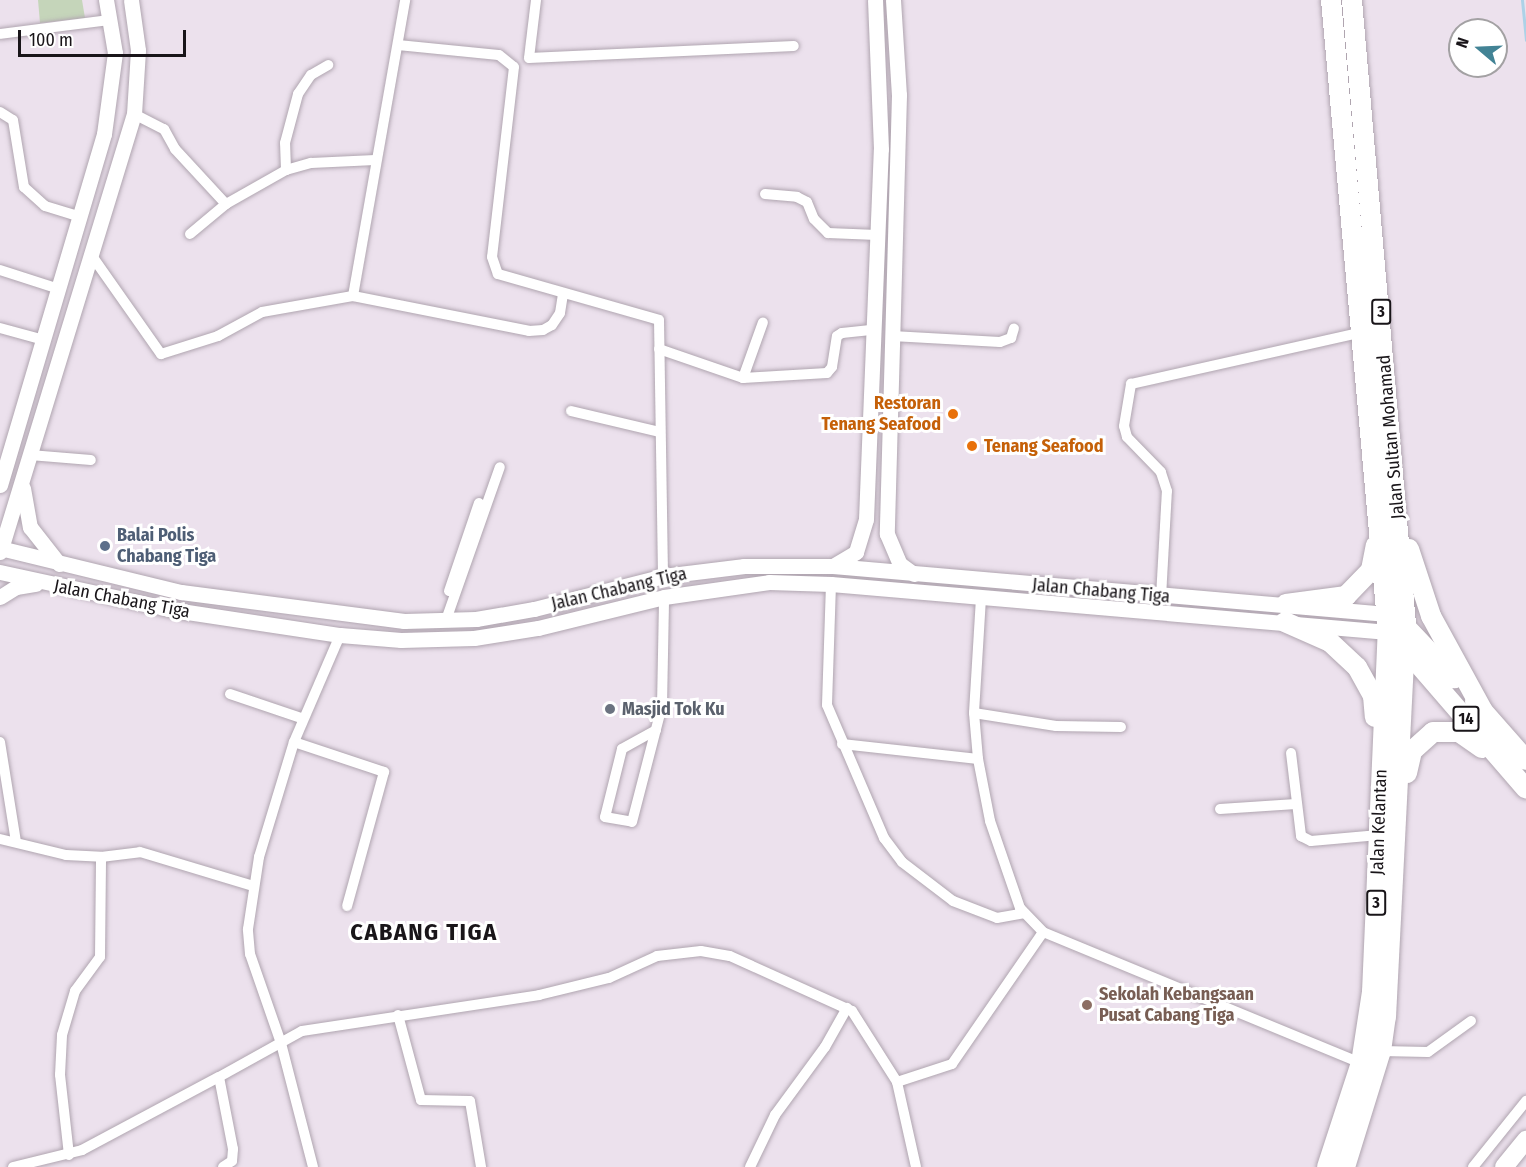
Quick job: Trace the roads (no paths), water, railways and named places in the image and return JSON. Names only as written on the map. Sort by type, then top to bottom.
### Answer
[{"type":"highway","name":"Jalan Sultan Mohamad","points":[[1331,0],[1378,494],[1394,623]]},
{"type":"highway","name":"Jalan Sultan Mohamad","points":[[1352,0],[1394,467],[1394,623]]},
{"type":"highway","points":[[1394,467],[1402,522],[1422,592],[1442,641],[1483,711]]},
{"type":"highway","points":[[1286,613],[1336,600],[1364,580],[1376,554],[1378,494]]},
{"type":"highway","points":[[1286,613],[1330,642],[1366,680],[1373,696],[1380,770]]},
{"type":"highway","name":"Jalan Kelantan","points":[[1345,1167],[1381,1051],[1398,815],[1406,649],[1394,623]]},
{"type":"highway","name":"Jalan Kelantan","points":[[1327,1167],[1361,1063],[1372,992],[1380,770],[1394,623]]},
{"type":"highway","name":"14","points":[[1394,623],[1483,711],[1526,760]]},
{"type":"highway","name":"14","points":[[1406,649],[1523,785]]},
{"type":"highway","points":[[1398,815],[1412,751],[1433,732],[1459,732],[1474,741],[1523,785]]},
{"type":"main road","points":[[0,484],[104,134],[115,53],[106,0]]},
{"type":"main road","points":[[0,550],[134,114],[138,50],[131,0]]},
{"type":"main road","points":[[833,566],[856,552],[863,533],[870,429],[877,235],[880,66],[874,0]]},
{"type":"main road","points":[[893,0],[899,94],[888,430],[887,534],[900,564],[914,574]]},
{"type":"main road","points":[[870,429],[888,430]]},
{"type":"main road","points":[[24,473],[24,502],[30,527],[60,565]]},
{"type":"main road","name":"Jalan Chabang Tiga","points":[[0,550],[181,592],[280,607],[393,620],[442,620],[534,609],[663,576],[744,566],[833,566],[1161,597],[1286,613],[1394,623]]},
{"type":"main road","name":"Jalan Chabang Tiga","points":[[0,572],[174,610],[340,635],[401,640],[474,638],[538,628],[664,597],[743,583],[831,584],[981,598],[1286,613]]},
{"type":"main road","points":[[0,597],[16,587],[42,583]]},
{"type":"main road","points":[[1504,1167],[1526,1140]]},
{"type":"street","points":[[353,296],[375,160],[405,0]]},
{"type":"street","points":[[536,0],[530,58],[794,46]]},
{"type":"street","points":[[0,34],[110,20]]},
{"type":"street","points":[[398,45],[499,56],[511,62],[514,67],[492,267],[505,277],[659,320],[663,576]]},
{"type":"street","points":[[286,170],[285,143],[298,94],[311,75],[328,65]]},
{"type":"street","points":[[0,112],[13,120],[24,187],[45,206],[81,217]]},
{"type":"street","points":[[134,114],[164,129],[175,150],[226,204]]},
{"type":"street","points":[[190,234],[226,204],[286,170],[311,164],[375,160]]},
{"type":"street","points":[[765,194],[797,197],[807,202],[814,219],[828,233],[877,235]]},
{"type":"street","points":[[92,256],[161,354],[218,336],[262,312],[353,296],[529,332],[552,325],[560,313],[563,294]]},
{"type":"street","points":[[0,270],[59,289]]},
{"type":"street","points":[[743,378],[764,322]]},
{"type":"street","points":[[0,328],[44,340]]},
{"type":"street","points":[[892,336],[1000,342],[1011,338],[1014,328]]},
{"type":"street","points":[[659,349],[743,378],[827,373],[832,367],[837,336],[842,333],[873,330]]},
{"type":"street","points":[[1161,597],[1167,491],[1151,458],[1127,437],[1124,426],[1131,384],[1363,332]]},
{"type":"street","points":[[571,411],[660,432]]},
{"type":"street","points":[[30,455],[92,460]]},
{"type":"street","points":[[442,620],[500,467]]},
{"type":"street","points":[[442,620],[479,503]]},
{"type":"street","points":[[831,584],[827,705],[884,838],[902,862],[926,883],[978,913],[1005,919],[1025,913]]},
{"type":"street","points":[[656,730],[622,749],[605,817],[633,822],[656,730],[662,706],[664,597]]},
{"type":"street","points":[[981,598],[974,713],[978,759],[990,821],[1009,884],[1025,913],[1042,932],[1361,1063]]},
{"type":"street","points":[[314,1167],[280,1043],[250,954],[253,886],[302,718],[340,635]]},
{"type":"street","points":[[230,694],[302,718]]},
{"type":"street","points":[[974,713],[1056,726],[1121,727]]},
{"type":"street","points":[[0,742],[16,842]]},
{"type":"street","points":[[294,742],[384,772],[346,906]]},
{"type":"street","points":[[842,744],[978,759]]},
{"type":"street","points":[[1292,753],[1301,836],[1311,842],[1378,835]]},
{"type":"street","points":[[1220,809],[1296,804]]},
{"type":"street","points":[[0,839],[66,855],[101,857],[140,852],[253,886]]},
{"type":"street","points":[[69,1155],[60,1075],[62,1035],[75,991],[100,957],[101,857]]},
{"type":"street","points":[[897,1083],[952,1064],[1042,932]]},
{"type":"street","points":[[13,1167],[69,1155],[280,1043],[322,1026],[540,995],[609,978],[657,956],[701,951],[730,956],[847,1008],[862,1022],[897,1083],[916,1167]]},
{"type":"street","points":[[750,1167],[775,1115],[825,1047],[847,1008]]},
{"type":"street","points":[[398,1015],[421,1100],[426,1103],[470,1101],[481,1167]]},
{"type":"street","points":[[1381,1051],[1428,1052],[1472,1021]]},
{"type":"street","points":[[219,1077],[233,1149],[231,1161],[223,1167]]},
{"type":"street","points":[[1473,1167],[1526,1101]]},
{"type":"waterway","points":[[1522,0],[1526,40]]},
{"type":"place","name":"Restoran Tenang Seafood","points":[[953,414]]},
{"type":"place","name":"Tenang Seafood","points":[[972,446]]},
{"type":"place","name":"Balai Polis Chabang Tiga","points":[[105,546]]},
{"type":"place","name":"Masjid Tok Ku","points":[[610,709]]},
{"type":"place","name":"Sekolah Kebangsaan Pusat Cabang Tiga","points":[[1087,1005]]},
{"type":"district","name":"CABANG TIGA","points":[[424,933]]}]
